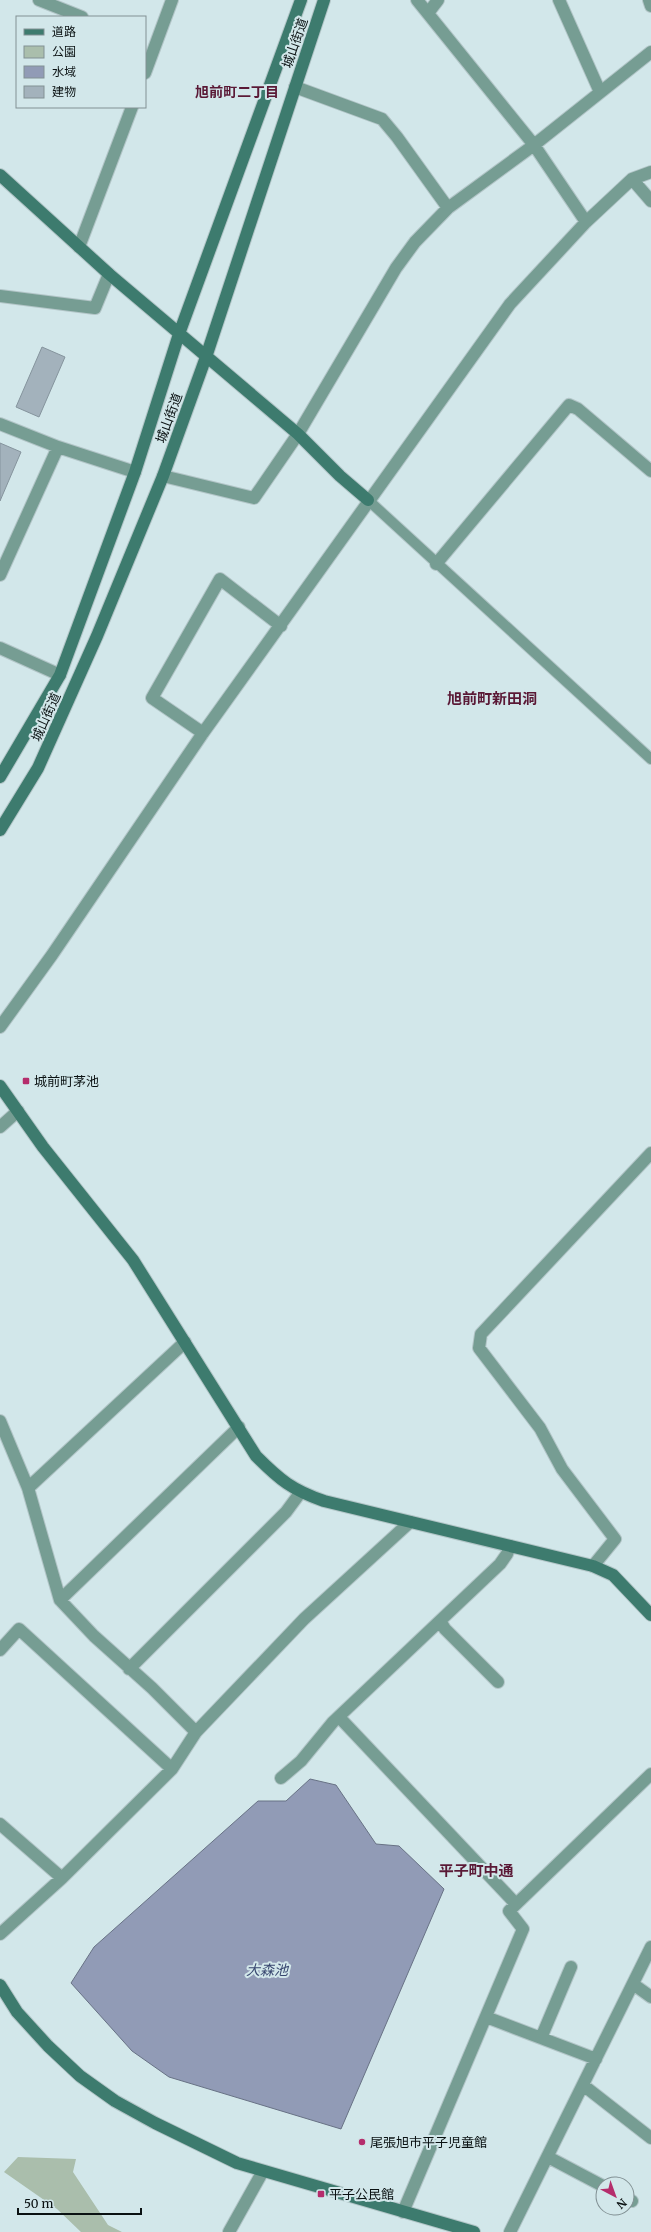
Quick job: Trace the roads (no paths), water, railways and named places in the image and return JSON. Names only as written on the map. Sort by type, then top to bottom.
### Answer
[{"type":"street","points":[[39,0],[79,16]]},
{"type":"street","points":[[146,67],[150,44],[172,0]]},
{"type":"street","name":"城山街道","points":[[0,777],[60,674],[135,472],[179,334],[300,0]]},
{"type":"street","name":"城山街道","points":[[0,830],[38,768],[97,636],[163,476],[206,357],[324,0]]},
{"type":"street","points":[[417,0],[534,144],[586,222]]},
{"type":"street","points":[[428,13],[438,0]]},
{"type":"street","points":[[559,0],[600,92]]},
{"type":"street","points":[[649,0],[651,6]]},
{"type":"street","points":[[163,476],[254,498],[298,434],[396,268],[415,242],[448,208],[534,144],[651,52]]},
{"type":"street","points":[[295,87],[382,120],[397,137],[448,208]]},
{"type":"street","points":[[79,247],[132,108]]},
{"type":"street","points":[[0,1027],[52,955],[203,733],[281,626],[368,500],[510,304],[586,222],[632,178],[651,172]]},
{"type":"street","points":[[0,175],[109,274],[298,434],[340,476],[368,500]]},
{"type":"street","points":[[632,178],[651,200]]},
{"type":"street","points":[[0,296],[95,308],[109,274]]},
{"type":"street","points":[[436,564],[569,405],[578,409],[651,471]]},
{"type":"street","points":[[0,424],[58,447],[135,472]]},
{"type":"street","points":[[0,575],[58,447]]},
{"type":"street","points":[[203,733],[152,698],[220,579],[281,626]]},
{"type":"street","points":[[0,648],[60,674]]},
{"type":"street","points":[[0,1086],[43,1147],[133,1260],[256,1456],[275,1475],[300,1493],[324,1501],[593,1566],[613,1575],[651,1615]]},
{"type":"street","points":[[0,1127],[18,1111]]},
{"type":"street","points":[[593,1566],[615,1539],[562,1469],[540,1428],[479,1348],[481,1334],[651,1153]]},
{"type":"street","points":[[28,1488],[185,1342]]},
{"type":"street","points":[[0,1421],[28,1488],[60,1600],[94,1636],[129,1669],[152,1688],[196,1732]]},
{"type":"street","points":[[60,1600],[239,1428]]},
{"type":"street","points":[[129,1669],[286,1512],[300,1493]]},
{"type":"street","points":[[0,1934],[62,1878],[172,1769],[196,1732],[304,1619],[410,1522]]},
{"type":"street","points":[[281,1778],[301,1761],[339,1717],[500,1564],[507,1554],[510,1546]]},
{"type":"street","points":[[440,1621],[445,1629],[498,1682]]},
{"type":"street","points":[[0,1650],[19,1630],[172,1769]]},
{"type":"street","points":[[339,1717],[515,1903]]},
{"type":"street","points":[[403,2212],[523,1928],[509,1911],[515,1903],[651,1774]]},
{"type":"street","points":[[0,1824],[62,1878]]},
{"type":"street","points":[[510,2232],[651,1947]]},
{"type":"street","points":[[541,2038],[571,1967]]},
{"type":"street","points":[[633,1984],[651,1997]]},
{"type":"street","points":[[0,1985],[17,2012],[48,2046],[80,2076],[115,2101],[237,2163],[474,2232]]},
{"type":"street","points":[[486,2017],[596,2059]]},
{"type":"street","points":[[583,2085],[651,2138]]},
{"type":"street","points":[[548,2157],[595,2182]]},
{"type":"street","points":[[229,2232],[264,2171]]},
{"type":"lane","points":[[368,500],[436,564],[651,759]]},
{"type":"water","name":"大森池","points":[[310,1779],[336,1785],[376,1844],[399,1846],[444,1889],[341,2129],[169,2077],[132,2051],[71,1983],[94,1947],[258,1801],[286,1801]]},
{"type":"place","name":"城前町茅池","points":[[26,1081]]},
{"type":"place","name":"尾張旭市平子児童館","points":[[362,2142]]},
{"type":"place","name":"平子公民館","points":[[321,2194]]},
{"type":"district","name":"旭前町二丁目","points":[[237,92]]},
{"type":"district","name":"旭前町新田洞","points":[[492,698]]},
{"type":"district","name":"平子町中通","points":[[476,1870]]}]
